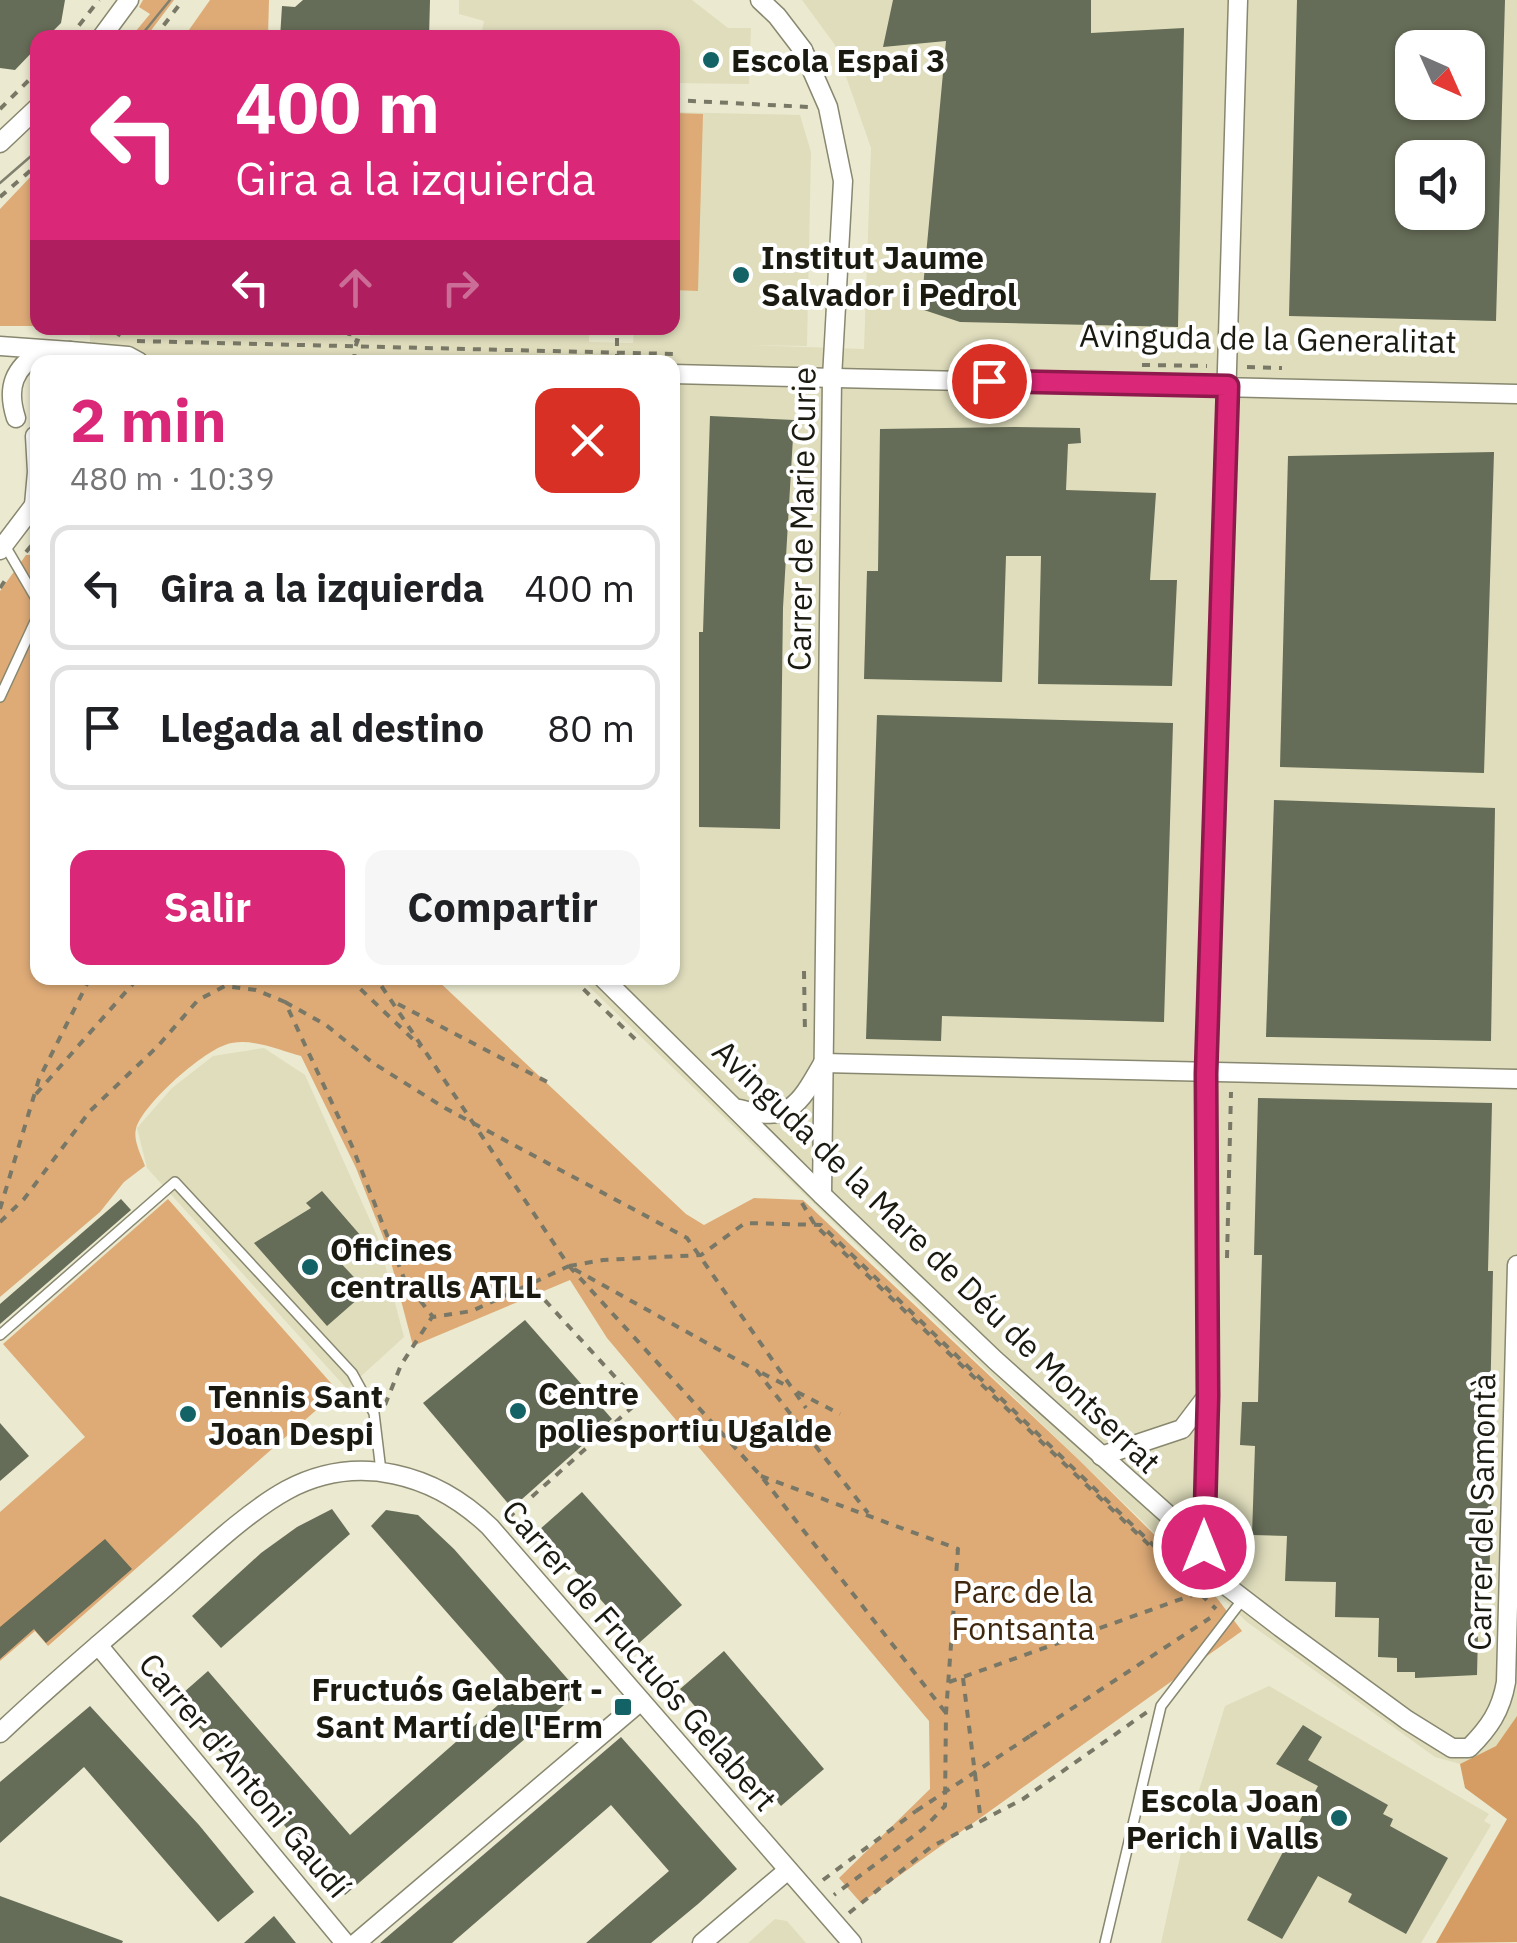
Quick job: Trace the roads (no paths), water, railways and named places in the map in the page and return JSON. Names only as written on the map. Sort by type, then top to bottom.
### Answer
[{"type":"street","points":[[107,30],[128,0]]},
{"type":"street","name":"Carrer de Marie Curie","points":[[760,0],[803,50],[818,109],[844,181],[832,378],[822,1195]]},
{"type":"street","points":[[1204,1547],[1208,1396],[1206,1074],[1238,0]]},
{"type":"street","points":[[0,143],[30,115]]},
{"type":"street","points":[[0,346],[116,355]]},
{"type":"street","points":[[35,355],[42,351]]},
{"type":"street","points":[[70,351],[77,355]]},
{"type":"street","points":[[16,418],[10,398],[13,378],[30,358]]},
{"type":"street","name":"Avinguda de la Generalitat","points":[[680,374],[1517,394]]},
{"type":"street","points":[[0,406],[30,431]]},
{"type":"street","points":[[2,547],[30,511]]},
{"type":"street","name":"Avinguda de la Mare de Déu de Montserrat","points":[[610,985],[822,1195],[1204,1547],[1224,1584],[1407,1720],[1452,1748],[1469,1748]]},
{"type":"street","points":[[735,1107],[763,1116],[787,1111],[801,1100],[823,1063],[1517,1078]]},
{"type":"street","name":"Carrer del Samontà","points":[[1469,1748],[1488,1729],[1502,1706],[1506,1682],[1517,1265]]},
{"type":"street","points":[[1101,1456],[1182,1430],[1208,1396]]},
{"type":"street","name":"Carrer de Fructuós Gelabert","points":[[0,1733],[212,1548],[288,1489],[324,1476],[381,1471],[410,1476],[437,1487],[474,1511],[852,1943]]},
{"type":"street","name":"Carrer d'Antoni Gaudí","points":[[98,1645],[345,1943]]},
{"type":"street","points":[[356,1943],[641,1701]]},
{"type":"street","points":[[702,1943],[788,1870]]},
{"type":"lane","points":[[2,547],[30,590]]},
{"type":"lane","points":[[0,698],[30,632]]},
{"type":"lane","points":[[0,1335],[175,1182],[352,1373],[374,1413],[381,1471]]},
{"type":"lane","points":[[1104,1943],[1161,1706],[1243,1599]]},
{"type":"tram line","points":[[146,30],[170,0]]},
{"type":"tram line","points":[[0,183],[30,157]]},
{"type":"place","name":"Escola Espai 3","points":[[711,60]]},
{"type":"place","name":"Institut Jaume Salvador i Pedrol","points":[[741,275]]},
{"type":"place","name":"Oficines centralls ATLL","points":[[310,1267]]},
{"type":"place","name":"Centre poliesportiu Ugalde","points":[[518,1411]]},
{"type":"place","name":"Tennis Sant Joan Despi","points":[[188,1414]]},
{"type":"place","name":"Fructuós Gelabert - Sant Martí de l'Erm","points":[[623,1707]]},
{"type":"place","name":"Escola Joan Perich i Valls","points":[[1339,1818]]},
{"type":"park label","name":"Parc de la Fontsanta","points":[[1023,1610]]}]
